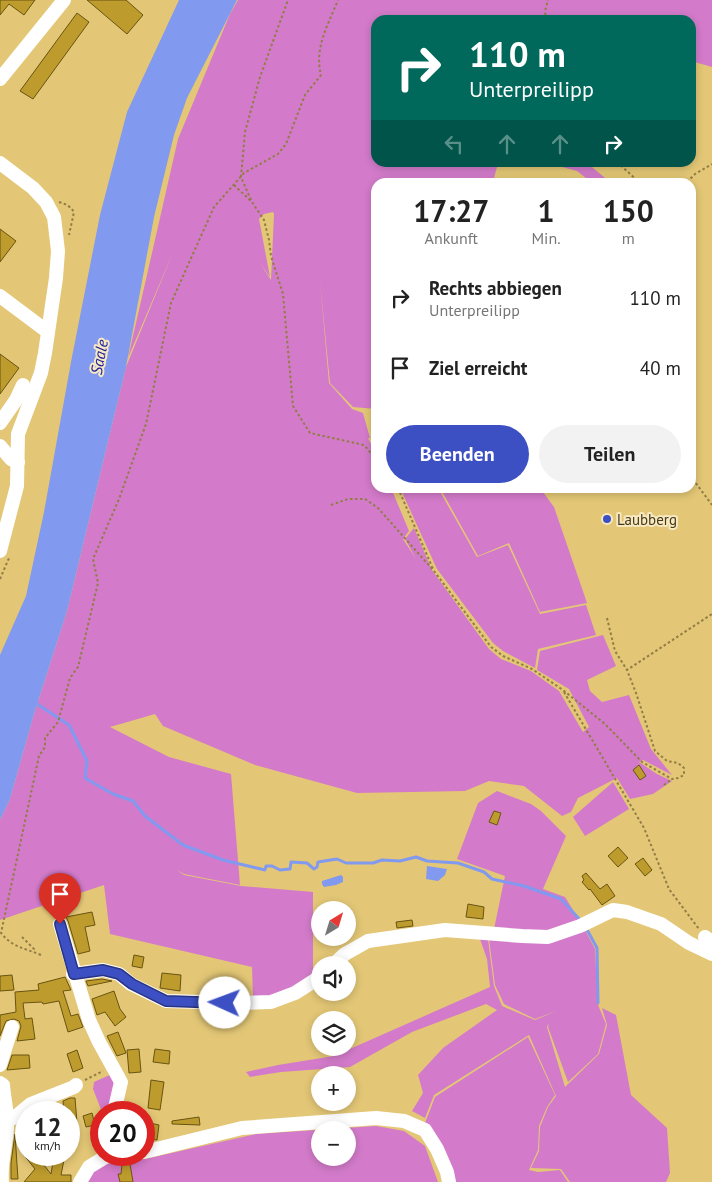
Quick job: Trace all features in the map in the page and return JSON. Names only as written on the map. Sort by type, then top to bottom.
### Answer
[{"type":"street","points":[[0,78],[64,0]]},
{"type":"street","points":[[0,163],[33,188],[46,202],[54,218],[58,251],[48,332],[40,373],[18,434],[17,486],[2,536],[0,551]]},
{"type":"street","points":[[0,296],[48,332]]},
{"type":"street","points":[[0,423],[16,400],[23,385]]},
{"type":"street","points":[[0,446],[11,459],[18,462]]},
{"type":"street","points":[[343,956],[368,940],[445,930],[514,936],[548,936],[564,933],[613,910],[627,912],[661,924],[689,943],[712,954]]},
{"type":"street","points":[[60,924],[89,1020],[121,1082],[117,1101]]},
{"type":"street","points":[[74,974],[103,970],[119,974],[132,984],[166,1001],[271,1002],[294,993],[311,983]]},
{"type":"street","points":[[0,1066],[12,1026]]},
{"type":"street","points":[[0,1083],[3,1085],[6,1120],[6,1136],[1,1152],[0,1177],[2,1182]]},
{"type":"street","points":[[6,1120],[14,1118],[31,1104],[76,1085]]},
{"type":"street","points":[[155,1149],[242,1128],[376,1118],[404,1120],[425,1130],[437,1149],[447,1172],[449,1182]]},
{"type":"street","points":[[80,1182],[90,1166]]},
{"type":"path","points":[[288,0],[252,103],[245,132],[241,176],[252,202],[264,220],[271,256],[283,294],[293,406],[310,433],[364,445],[371,453]]},
{"type":"path","points":[[41,955],[23,950],[8,942],[1,933],[39,756],[45,747],[45,738],[58,722],[70,678],[78,667],[98,583],[93,559],[119,500],[146,424],[171,304],[214,207],[244,173],[256,164],[278,154],[286,144],[305,95],[321,75],[318,64],[319,45],[338,0]]},
{"type":"path","points":[[545,15],[548,0]]},
{"type":"path","points":[[691,178],[712,164]]},
{"type":"path","points":[[623,167],[635,178]]},
{"type":"path","points":[[234,185],[252,202]]},
{"type":"path","points":[[55,201],[66,204],[74,212],[68,238]]},
{"type":"path","points":[[696,483],[712,505]]},
{"type":"path","points":[[400,493],[434,571]]},
{"type":"path","points":[[331,505],[348,499],[365,499],[391,522],[434,571],[491,647],[503,656],[532,669],[563,690],[605,724],[642,762],[672,779]]},
{"type":"path","points":[[627,670],[712,614]]},
{"type":"path","points":[[606,618],[615,651],[627,670],[636,692],[655,750],[667,761],[678,763],[684,768],[684,775],[672,779],[664,785]]},
{"type":"path","points":[[563,690],[644,828],[669,890],[708,939]]},
{"type":"path","points":[[22,937],[34,949],[33,952]]},
{"type":"path","points":[[76,1085],[113,1066]]},
{"type":"shaded area","points":[[238,0],[712,0],[712,67],[696,62],[696,15],[371,15],[371,167],[497,167],[494,178],[371,178],[371,409],[353,407],[330,383],[320,281],[329,383],[352,409],[363,413],[371,444],[371,493],[393,493],[409,531],[403,539],[416,559],[405,539],[414,528],[432,570],[489,649],[501,659],[531,671],[559,691],[583,732],[589,727],[569,689],[537,670],[540,651],[603,635],[616,666],[587,680],[590,691],[602,702],[629,695],[651,749],[672,775],[643,760],[639,762],[672,781],[653,794],[630,799],[617,778],[578,798],[571,812],[562,816],[524,786],[489,781],[465,791],[357,793],[255,765],[163,726],[155,714],[110,727],[169,757],[231,774],[240,885],[184,874],[177,870],[184,875],[241,886],[313,892],[313,901],[311,901],[311,946],[313,946],[313,956],[311,956],[311,980],[292,991],[253,1000],[252,967],[110,934],[104,885],[0,920],[0,820],[10,799],[34,714],[67,611],[126,367],[174,250],[128,358],[178,139],[230,14]],"holes":[[[273,212],[271,280],[260,263],[270,277],[259,219],[264,214]]]},
{"type":"shaded area","points":[[562,167],[592,167],[605,178],[586,178],[577,171]]},
{"type":"shaded area","points":[[402,493],[441,493],[477,557],[508,545],[540,614],[586,605],[596,635],[538,649],[535,668],[503,651],[493,643],[437,569]]},
{"type":"shaded area","points":[[443,493],[544,493],[554,507],[587,603],[540,612],[509,543],[478,556]]},
{"type":"shaded area","points":[[613,782],[629,809],[585,836],[573,817]]},
{"type":"shaded area","points":[[497,791],[531,804],[541,811],[566,836],[543,889],[565,897],[581,923],[548,935],[494,929],[505,876],[457,859],[478,803]]},
{"type":"shaded area","points":[[584,928],[595,949],[598,1005],[606,1024],[598,1054],[568,1082],[548,1027],[549,1023],[547,1027],[565,1087],[599,1054],[607,1025],[602,1008],[616,1015],[631,1095],[667,1128],[670,1173],[666,1182],[570,1182],[561,1169],[531,1168],[539,1151],[540,1127],[548,1107],[556,1096],[529,1035],[434,1095],[425,1118],[412,1111],[423,1093],[418,1075],[443,1048],[497,1010],[486,1004],[412,1032],[352,1066],[311,1066],[311,1070],[250,1077],[246,1072],[334,1056],[356,1056],[356,1046],[490,987],[487,959],[480,939],[488,939],[494,986],[502,1006],[535,1020],[556,1011],[535,1019],[504,1004],[495,985],[489,939]]},
{"type":"shaded area","points":[[528,1037],[555,1095],[547,1107],[539,1126],[538,1150],[529,1170],[538,1172],[560,1170],[568,1182],[455,1182],[425,1123],[435,1097]]},
{"type":"shaded area","points":[[112,1074],[117,1085],[113,1101],[98,1101],[93,1089],[94,1082]]},
{"type":"shaded area","points":[[376,1126],[404,1131],[425,1146],[438,1182],[86,1182],[94,1169],[98,1166],[155,1166],[155,1157],[256,1134],[311,1130],[311,1166],[356,1166],[356,1127]]},
{"type":"water","name":"Saale","points":[[179,0],[237,0],[187,98],[174,135],[154,217],[126,367],[67,611],[34,714],[10,799],[0,820],[0,655],[26,596],[44,512],[100,215],[127,112]]},
{"type":"water","points":[[427,866],[447,869],[445,875],[438,881],[426,879]]},
{"type":"water","points":[[341,875],[343,882],[324,887],[322,884],[322,881]]},
{"type":"building","points":[[0,0],[35,0],[24,15],[9,4],[0,15]]},
{"type":"building","points":[[87,0],[126,0],[143,15],[127,34]]},
{"type":"building","points":[[77,13],[89,22],[33,99],[20,91]]},
{"type":"building","points":[[0,229],[16,241],[0,262]]},
{"type":"building","points":[[0,354],[19,368],[0,394]]},
{"type":"building","points":[[639,765],[646,776],[640,780],[633,770]]},
{"type":"building","points":[[494,811],[501,813],[497,825],[489,822]]},
{"type":"building","points":[[618,847],[628,858],[618,867],[608,856]]},
{"type":"building","points":[[643,858],[652,870],[645,876],[635,864]]},
{"type":"building","points":[[586,873],[600,889],[607,884],[615,896],[602,905],[582,882],[584,880],[582,876]]},
{"type":"building","points":[[468,904],[484,907],[483,919],[466,917]]},
{"type":"building","points":[[92,912],[95,925],[85,927],[90,951],[78,954],[66,917]]},
{"type":"building","points":[[412,920],[413,926],[397,928],[396,922]]},
{"type":"building","points":[[134,955],[144,957],[142,968],[132,966]]},
{"type":"building","points":[[162,973],[181,975],[180,991],[160,988]]},
{"type":"building","points":[[12,975],[14,990],[0,991],[0,976]]},
{"type":"building","points":[[65,977],[71,990],[63,991],[71,1016],[78,1014],[83,1027],[68,1032],[59,1001],[43,1004],[42,1002],[23,1003],[25,1019],[32,1018],[35,1039],[17,1041],[21,1026],[19,1021],[14,1019],[6,1021],[0,1036],[0,1015],[16,1012],[15,992],[39,990],[38,984]]},
{"type":"building","points":[[102,979],[112,981],[88,986],[86,981]]},
{"type":"building","points":[[114,991],[120,1009],[126,1017],[115,1026],[105,1012],[97,1015],[92,999]]},
{"type":"building","points":[[118,1032],[126,1053],[117,1056],[107,1036]]},
{"type":"building","points":[[139,1049],[141,1072],[129,1073],[127,1050]]},
{"type":"building","points":[[155,1049],[170,1051],[169,1064],[153,1062]]},
{"type":"building","points":[[77,1050],[83,1068],[73,1072],[67,1054]]},
{"type":"building","points":[[12,1055],[29,1055],[30,1068],[7,1070]]},
{"type":"building","points":[[151,1080],[164,1082],[160,1110],[155,1109],[155,1101],[149,1101]]},
{"type":"building","points":[[70,1098],[75,1098],[75,1101],[63,1101]]},
{"type":"building","points":[[90,1114],[90,1126],[86,1127],[83,1116]]},
{"type":"building","points":[[199,1117],[200,1125],[172,1124],[172,1121]]},
{"type":"building","points":[[155,1124],[159,1125],[157,1140],[155,1140]]},
{"type":"building","points":[[15,1134],[15,1166],[17,1166],[18,1179],[11,1179]]},
{"type":"building","points":[[33,1166],[45,1166],[51,1174],[52,1166],[63,1166],[61,1175],[71,1175],[71,1182],[24,1182],[35,1169]]},
{"type":"building","points":[[122,1166],[130,1166],[133,1182],[120,1182],[118,1174],[121,1174]]},
{"type":"waterway","points":[[34,702],[69,725],[87,761],[85,778],[113,794],[133,801],[145,816],[183,845],[223,860],[265,870],[266,866],[272,866],[280,870],[290,869],[291,862],[307,863],[314,869],[317,867],[318,862],[337,859],[346,863],[373,863],[382,860],[400,861],[416,857],[427,861],[458,863],[484,872],[492,879],[524,886],[561,899],[581,921]]},
{"type":"waterway","points":[[586,928],[597,948],[598,1003]]},
{"type":"place","name":"Laubberg","points":[[607,519]]},
{"type":"route","points":[[60,924],[74,974],[103,970],[119,974],[132,984],[166,1001],[225,1003]]}]
